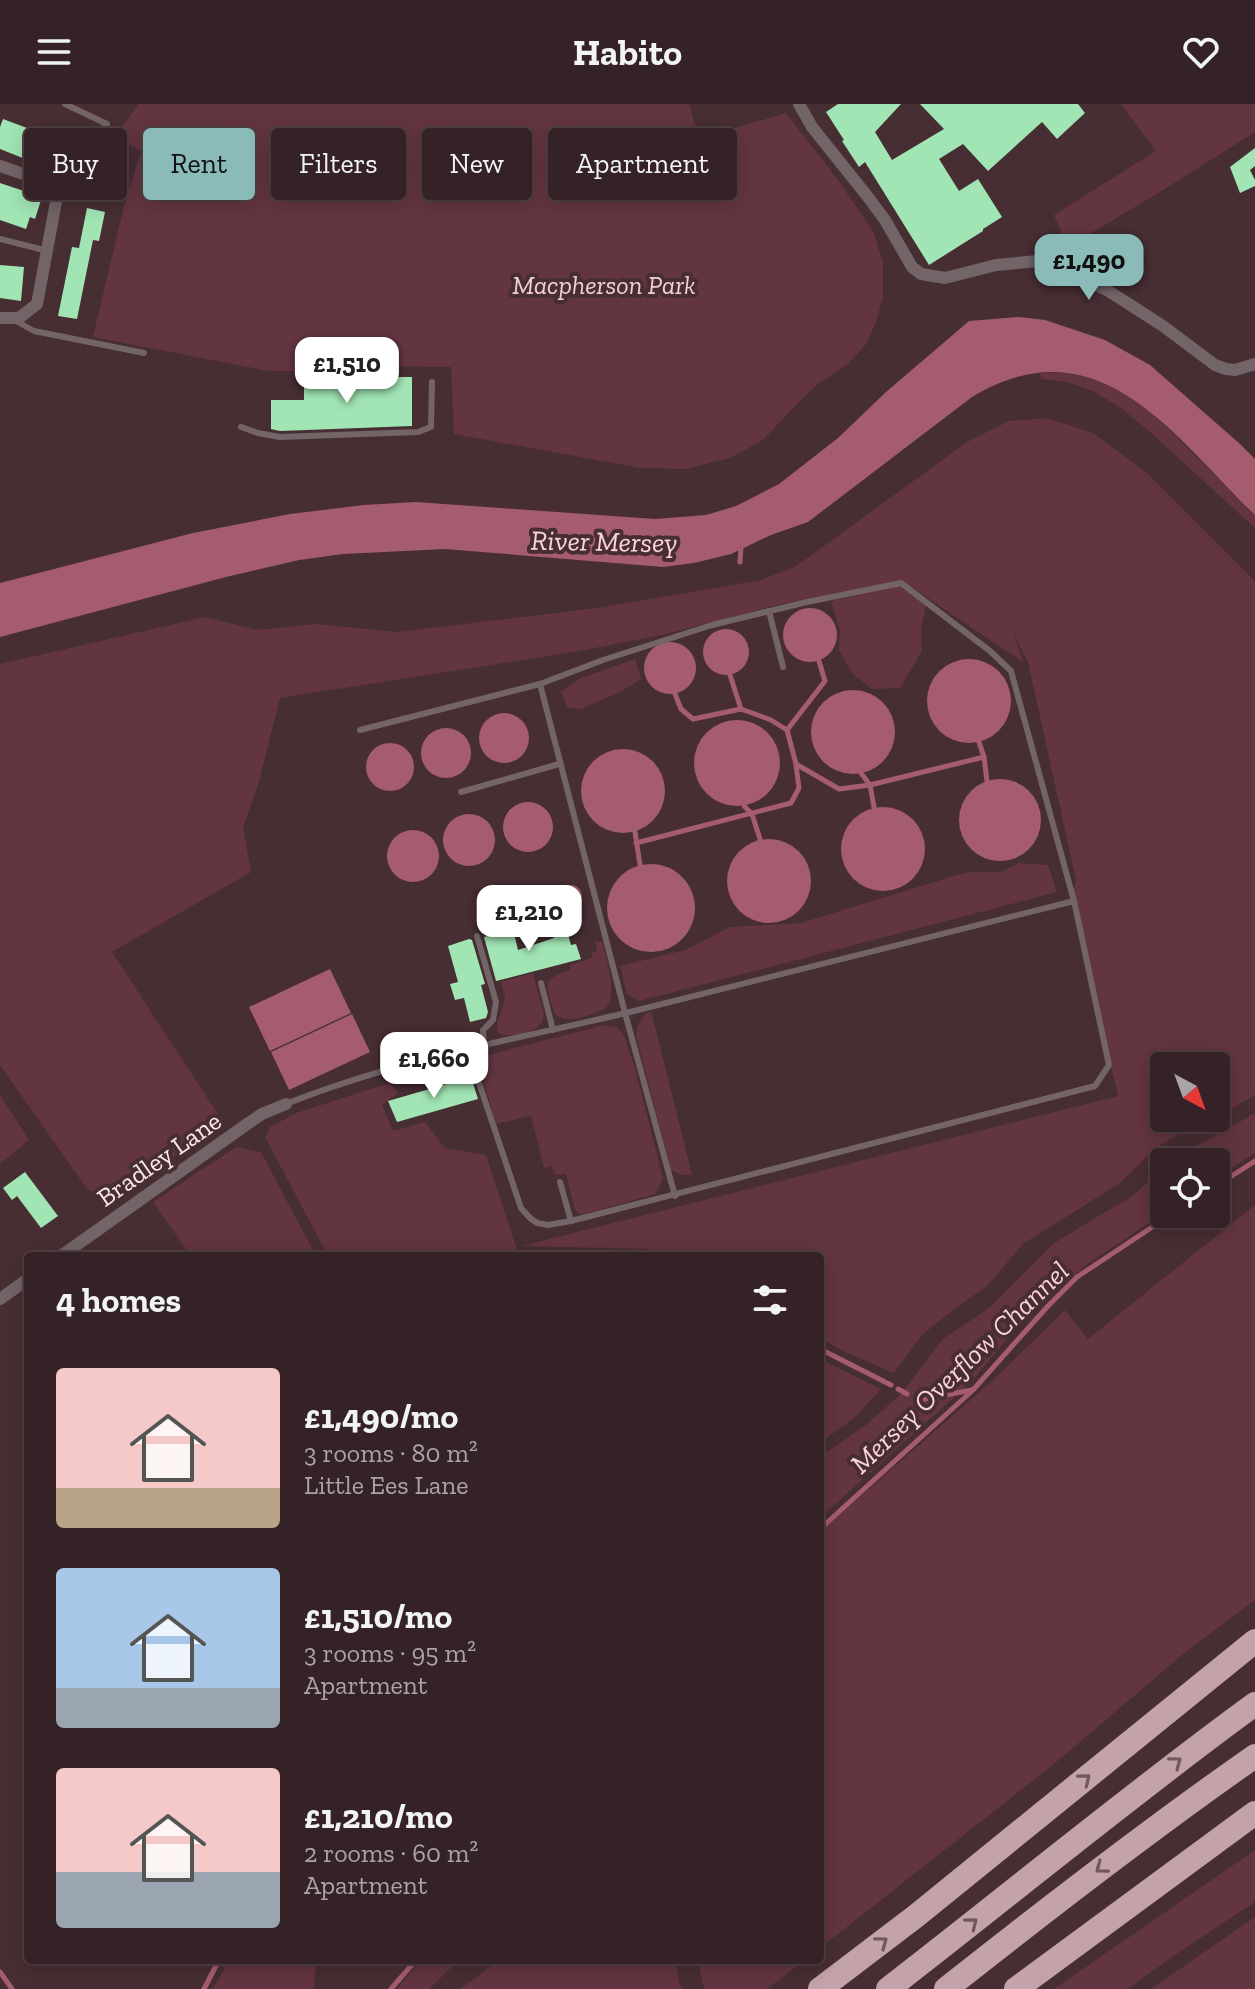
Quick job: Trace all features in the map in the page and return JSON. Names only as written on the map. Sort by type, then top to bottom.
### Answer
[{"type":"highway","points":[[820,1989],[916,1916],[1252,1644]]},
{"type":"highway","points":[[888,1989],[1104,1818],[1255,1704]]},
{"type":"highway","points":[[946,1989],[1168,1817],[1255,1756]]},
{"type":"highway","points":[[1017,1989],[1255,1813]]},
{"type":"highway","points":[[1017,1989],[1255,1830]]},
{"type":"street","points":[[799,104],[812,127],[885,220],[912,267],[921,274],[945,278],[996,265],[1038,261],[1107,290],[1215,365],[1226,369],[1251,367]]},
{"type":"street","points":[[0,166],[24,176]]},
{"type":"street","points":[[6,318],[24,315],[37,304],[48,251],[51,200]]},
{"type":"street","name":"Bradley Lane","points":[[67,1252],[250,1122],[286,1104]]},
{"type":"street","points":[[0,1299],[24,1282]]},
{"type":"lane","points":[[65,104],[107,124],[103,128]]},
{"type":"lane","points":[[0,239],[48,251]]},
{"type":"lane","points":[[6,318],[34,331],[144,353]]},
{"type":"lane","points":[[241,427],[280,437],[418,432],[431,427],[432,382]]},
{"type":"lane","points":[[360,730],[540,684],[603,660],[769,611],[901,583],[970,635],[1011,671],[1074,901],[1109,1065],[1095,1086],[675,1196],[548,1225],[537,1223],[521,1208],[468,1050]]},
{"type":"lane","points":[[769,611],[783,667]]},
{"type":"lane","points":[[540,684],[675,1196]]},
{"type":"lane","points":[[461,792],[559,764]]},
{"type":"lane","points":[[286,1104],[373,1073],[1074,901]]},
{"type":"lane","points":[[477,936],[496,1002],[493,1020],[483,1030],[484,1046]]},
{"type":"lane","points":[[541,983],[553,1030]]},
{"type":"lane","points":[[560,1182],[571,1221]]},
{"type":"green space","name":"Macpherson Park","points":[[139,104],[689,104],[696,128],[548,128],[548,200],[737,200],[736,128],[786,113],[874,233],[883,263],[883,297],[867,343],[848,364],[818,384],[763,440],[730,458],[686,469],[640,468],[454,434],[451,367],[340,366],[336,371],[269,371],[93,337],[122,214],[141,151],[127,144],[127,128],[121,128]]},
{"type":"green space","points":[[1121,104],[1255,104],[1255,132],[1068,247],[1054,215],[1156,151]]},
{"type":"green space","points":[[1040,373],[1086,376],[1112,386],[1134,400],[1165,425],[1255,515],[1255,528],[1121,408],[1093,391],[1067,382],[1041,379]]},
{"type":"green space","points":[[1047,418],[1093,433],[1147,473],[1255,581],[1255,1095],[1230,1110],[1230,1052],[1150,1052],[1150,1132],[1183,1132],[1156,1148],[1150,1148],[1150,1154],[1120,1183],[1023,1244],[987,1286],[921,1336],[894,1373],[824,1340],[824,1252],[667,1252],[522,1246],[1118,1096],[1073,891],[1076,880],[1028,662],[1013,632],[1023,662],[901,580],[574,652],[280,698],[258,785],[243,827],[251,872],[112,952],[225,1125],[109,1198],[87,1189],[0,1065],[0,664],[205,617],[257,630],[316,624],[398,632],[604,607],[761,580],[795,567],[967,442],[1009,421]]},
{"type":"green space","points":[[899,586],[926,606],[921,629],[922,651],[900,688],[872,689],[852,673],[839,650],[840,630],[831,601]]},
{"type":"green space","points":[[635,659],[641,679],[581,709],[567,707],[561,691],[581,678]]},
{"type":"green space","points":[[1019,863],[1048,865],[1057,892],[639,1001],[627,994],[620,966],[685,950],[730,927],[801,923],[957,875],[1001,872]]},
{"type":"green space","points":[[595,940],[603,943],[609,968],[612,988],[609,1004],[602,1010],[578,1018],[567,1019],[555,1015],[548,991],[549,981],[571,970],[570,965],[592,958],[592,953],[597,951]]},
{"type":"green space","points":[[533,973],[544,1014],[542,1022],[526,1032],[500,1034],[497,1024],[505,995],[501,982]]},
{"type":"green space","points":[[651,1011],[692,1175],[671,1170],[636,1036],[640,1021]]},
{"type":"green space","points":[[604,1025],[617,1027],[624,1036],[663,1179],[655,1194],[581,1215],[575,1210],[566,1174],[555,1175],[551,1166],[544,1168],[531,1116],[496,1124],[477,1058]]},
{"type":"green space","points":[[390,1083],[398,1093],[382,1105],[393,1131],[425,1122],[445,1148],[486,1155],[518,1252],[326,1252],[265,1137],[270,1127],[296,1113]]},
{"type":"green space","points":[[0,1095],[29,1140],[0,1164]]},
{"type":"green space","points":[[1255,1113],[1255,1153],[1230,1169],[1230,1148],[1193,1148],[1221,1132],[1230,1132],[1230,1127]]},
{"type":"green space","points":[[236,1147],[261,1152],[314,1252],[188,1252],[153,1202]]},
{"type":"green space","points":[[1150,1180],[1150,1222],[1090,1262],[1029,1313],[970,1383],[824,1514],[824,1454],[867,1424],[900,1395],[943,1339],[988,1309],[1053,1244],[1130,1198]]},
{"type":"green space","points":[[1255,1205],[1255,1600],[1189,1649],[1054,1764],[824,1945],[824,1528],[992,1381],[1065,1310],[1088,1339]]},
{"type":"green space","points":[[824,1361],[881,1389],[855,1417],[824,1440]]},
{"type":"green space","points":[[1255,1850],[1255,1902],[1127,1989],[1054,1989]]},
{"type":"green space","points":[[1255,1917],[1255,1989],[1151,1989]]},
{"type":"green space","points":[[227,1964],[316,1964],[314,1989],[213,1989]]},
{"type":"green space","points":[[418,1964],[455,1964],[429,1989],[397,1989]]},
{"type":"green space","points":[[494,1964],[677,1964],[682,1989],[460,1989]]},
{"type":"green space","points":[[699,1964],[800,1964],[767,1989],[704,1989]]},
{"type":"water","name":"River Mersey","points":[[1019,317],[1045,320],[1105,340],[1150,365],[1255,459],[1255,515],[1163,423],[1130,398],[1096,380],[1058,372],[1017,377],[972,397],[808,522],[731,554],[663,567],[445,549],[343,554],[299,560],[226,577],[0,637],[0,583],[193,533],[290,514],[416,502],[655,519],[706,515],[736,506],[779,484],[838,438],[969,321]]},
{"type":"water","points":[[810,608],[821,610],[829,616],[835,624],[835,646],[829,654],[821,660],[810,662],[799,660],[791,654],[785,646],[783,635],[785,624],[791,616],[799,610]]},
{"type":"water","points":[[726,629],[742,636],[749,652],[742,668],[726,675],[710,668],[703,652],[710,636]]},
{"type":"water","points":[[670,642],[688,650],[696,668],[688,686],[670,694],[652,686],[644,668],[652,650]]},
{"type":"water","points":[[969,659],[985,662],[999,671],[1008,685],[1011,701],[1008,717],[999,731],[985,740],[969,743],[953,740],[939,731],[930,717],[927,701],[930,685],[939,671],[953,662]]},
{"type":"water","points":[[853,690],[876,697],[888,709],[895,732],[888,755],[876,767],[853,774],[830,767],[818,755],[811,732],[818,709],[830,697]]},
{"type":"water","points":[[504,713],[521,721],[529,738],[521,755],[504,763],[487,755],[479,738],[487,721]]},
{"type":"water","points":[[737,720],[761,727],[773,739],[780,763],[773,787],[761,799],[737,806],[713,799],[701,787],[694,763],[701,739],[713,727]]},
{"type":"water","points":[[446,728],[464,735],[471,753],[464,771],[446,778],[428,771],[421,753],[428,735]]},
{"type":"water","points":[[390,743],[399,744],[407,750],[413,758],[413,776],[407,784],[399,790],[390,791],[381,790],[373,784],[367,776],[366,767],[367,758],[373,750],[381,744]]},
{"type":"water","points":[[615,749],[631,749],[647,756],[658,767],[665,791],[662,807],[653,821],[631,833],[615,833],[599,826],[588,815],[581,799],[581,783],[588,767],[599,756]]},
{"type":"water","points":[[1000,779],[1016,782],[1029,791],[1038,804],[1041,820],[1038,836],[1029,849],[1016,858],[1000,861],[984,858],[971,849],[962,836],[959,820],[962,804],[971,791],[984,782]]},
{"type":"water","points":[[528,802],[546,809],[553,827],[546,845],[528,852],[510,845],[503,827],[510,809]]},
{"type":"water","points":[[883,807],[899,810],[913,819],[922,833],[925,849],[922,865],[913,879],[899,888],[883,891],[867,888],[853,879],[844,865],[841,849],[844,833],[853,819],[867,810]]},
{"type":"water","points":[[469,814],[487,822],[495,840],[487,858],[469,866],[451,858],[443,840],[451,822]]},
{"type":"water","points":[[413,830],[431,838],[439,856],[431,874],[413,882],[395,874],[387,856],[395,838]]},
{"type":"water","points":[[761,839],[777,839],[793,846],[804,857],[811,881],[808,897],[799,911],[777,923],[761,923],[745,916],[734,905],[727,889],[727,873],[734,857],[745,846]]},
{"type":"water","points":[[651,864],[668,867],[682,877],[692,891],[695,908],[692,925],[682,939],[668,949],[651,952],[634,949],[620,939],[610,925],[607,908],[610,891],[620,877],[634,867]]},
{"type":"water","points":[[567,885],[575,885],[582,896],[575,907],[567,907],[560,900],[560,892]]},
{"type":"water","points":[[523,898],[531,902],[535,910],[531,918],[523,922],[515,918],[511,910],[515,902]]},
{"type":"water","points":[[330,969],[351,1013],[270,1051],[249,1007]]},
{"type":"water","points":[[352,1014],[370,1052],[289,1090],[271,1052]]},
{"type":"building","points":[[838,104],[901,104],[875,132],[892,160],[944,129],[920,104],[1078,104],[1085,113],[1057,139],[1042,122],[988,171],[963,144],[939,159],[959,191],[978,179],[1002,217],[929,265],[865,162],[859,167],[842,141],[826,112]]},
{"type":"building","points":[[3,119],[27,128],[24,128],[24,159],[0,149]]},
{"type":"building","points":[[1255,148],[1255,166],[1250,170],[1255,186],[1240,193],[1230,167]]},
{"type":"building","points":[[0,183],[24,191],[24,200],[41,200],[35,219],[30,217],[26,229],[0,220]]},
{"type":"building","points":[[87,208],[105,212],[99,241],[93,240],[77,319],[58,316],[72,247],[79,248]]},
{"type":"building","points":[[0,265],[24,267],[21,301],[0,298]]},
{"type":"building","points":[[350,377],[412,377],[412,426],[271,429],[271,400],[304,400],[304,381],[350,381]]},
{"type":"building","points":[[565,924],[571,945],[576,944],[581,959],[496,981],[484,937],[513,929],[518,950],[554,938],[551,929]]},
{"type":"building","points":[[472,940],[485,984],[481,985],[488,1012],[486,1018],[470,1022],[464,998],[455,1000],[450,984],[458,982],[448,946]]},
{"type":"building","points":[[471,1077],[478,1099],[397,1122],[388,1101]]},
{"type":"building","points":[[25,1172],[58,1216],[41,1228],[17,1196],[12,1200],[3,1188]]},
{"type":"waterway","points":[[740,562],[741,547]]},
{"type":"waterway","points":[[819,661],[825,681],[787,730],[796,764],[839,789],[870,785],[984,757]]},
{"type":"waterway","points":[[730,675],[741,709],[771,720],[787,730]]},
{"type":"waterway","points":[[675,694],[681,709],[693,719],[741,709]]},
{"type":"waterway","points":[[979,742],[987,781]]},
{"type":"waterway","points":[[636,843],[791,803],[799,788],[796,765]]},
{"type":"waterway","points":[[861,773],[870,785],[874,807]]},
{"type":"waterway","points":[[744,806],[752,814],[760,839]]},
{"type":"waterway","points":[[635,832],[640,865]]},
{"type":"waterway","name":"Mersey Overflow Channel","points":[[1230,1177],[1255,1161]]},
{"type":"waterway","name":"Mersey Overflow Channel","points":[[824,1525],[973,1390],[1077,1277],[1151,1228]]},
{"type":"waterway","points":[[824,1351],[891,1385]]},
{"type":"waterway","points":[[898,1389],[907,1394]]},
{"type":"waterway","points":[[918,1400],[972,1390]]},
{"type":"waterway","points":[[204,1989],[217,1964]]},
{"type":"waterway","name":"Mersey Overflow Channel","points":[[391,1989],[413,1964]]},
{"type":"waterway","points":[[0,1972],[12,1989]]}]
